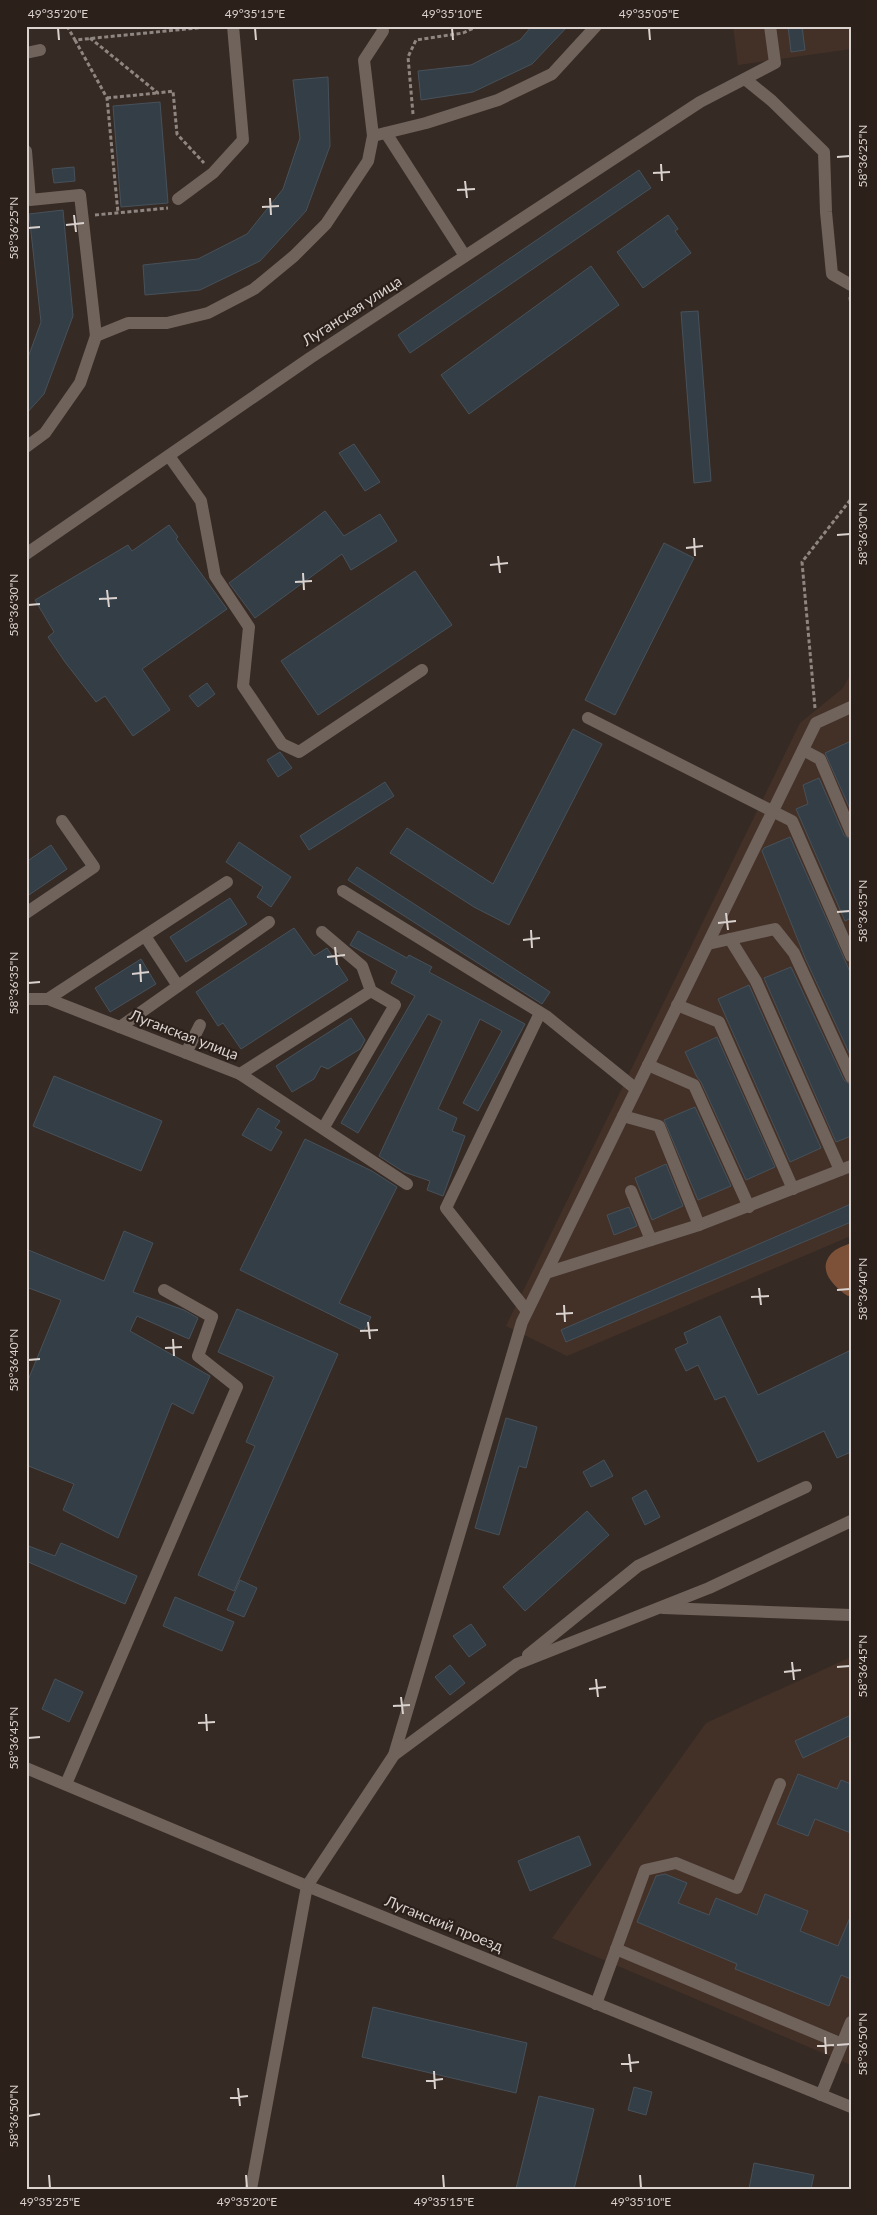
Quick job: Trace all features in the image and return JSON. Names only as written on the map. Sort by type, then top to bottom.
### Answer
[{"type":"street","points":[[178,199],[213,173],[243,140],[233,26]]},
{"type":"street","points":[[96,336],[128,323],[167,323],[208,313],[254,289],[294,256],[326,224],[368,161],[373,136],[364,60],[383,31],[382,26]]},
{"type":"street","points":[[373,136],[414,126],[498,100],[552,74],[596,26]]},
{"type":"street","name":"Луганская улица","points":[[26,554],[310,358],[700,102],[775,63],[770,26]]},
{"type":"street","points":[[26,53],[40,50]]},
{"type":"street","points":[[745,79],[772,101],[824,152],[826,212],[832,274],[851,285]]},
{"type":"street","points":[[386,133],[466,256]]},
{"type":"street","points":[[26,151],[30,200],[80,195],[96,336],[80,383],[44,433],[26,447]]},
{"type":"street","points":[[169,456],[200,501],[215,576],[249,626],[243,686],[282,744],[299,752],[422,670]]},
{"type":"street","points":[[251,2189],[307,1886],[394,1755],[522,1322],[816,723],[851,707]]},
{"type":"street","points":[[588,718],[773,810],[792,822],[851,956]]},
{"type":"street","points":[[803,750],[820,760],[851,832]]},
{"type":"street","points":[[26,914],[94,867],[62,821]]},
{"type":"street","points":[[48,999],[227,882]]},
{"type":"street","points":[[343,892],[540,1013],[636,1089]]},
{"type":"street","points":[[120,1027],[268,922]]},
{"type":"street","points":[[708,944],[775,929],[794,952],[851,1077]]},
{"type":"street","points":[[322,932],[362,966],[371,992],[395,1005],[324,1128]]},
{"type":"street","points":[[145,936],[178,986]]},
{"type":"street","points":[[546,1273],[699,1224],[845,1168],[756,981],[730,939]]},
{"type":"street","name":"Луганская улица","points":[[26,999],[48,999],[240,1074],[371,992]]},
{"type":"street","points":[[678,1005],[719,1022],[793,1189]]},
{"type":"street","points":[[527,1311],[446,1208],[540,1013]]},
{"type":"street","points":[[186,1053],[200,1026]]},
{"type":"street","points":[[648,1065],[694,1085],[750,1206]]},
{"type":"street","points":[[240,1074],[407,1184]]},
{"type":"street","points":[[623,1116],[659,1126],[699,1224]]},
{"type":"street","points":[[631,1191],[651,1240]]},
{"type":"street","points":[[66,1784],[237,1387],[198,1356],[212,1317],[164,1290]]},
{"type":"street","points":[[394,1755],[517,1664],[638,1566],[806,1487]]},
{"type":"street","points":[[517,1664],[709,1588],[851,1521]]},
{"type":"street","points":[[657,1608],[851,1615]]},
{"type":"street","name":"Луганский проезд","points":[[26,1768],[307,1886],[851,2107]]},
{"type":"street","points":[[596,2004],[645,1870],[676,1863],[737,1888],[780,1784]]},
{"type":"street","points":[[616,1949],[842,2044]]},
{"type":"street","points":[[821,2095],[851,2022]]},
{"type":"path","points":[[67,26],[107,98],[118,212]]},
{"type":"path","points":[[75,40],[217,26]]},
{"type":"path","points":[[414,126],[408,57],[416,40],[462,33],[478,26]]},
{"type":"path","points":[[90,38],[158,93]]},
{"type":"path","points":[[107,98],[173,91],[178,134],[213,173]]},
{"type":"path","points":[[108,213],[171,208],[178,199]]},
{"type":"path","points":[[816,723],[802,562],[851,499]]},
{"type":"shaded area","points":[[733,26],[851,26],[851,49],[738,65]]},
{"type":"shaded area","points":[[851,673],[851,1236],[567,1356],[506,1326],[800,723],[843,688]]},
{"type":"shaded area","points":[[851,1243],[851,1295],[848,1296],[832,1283],[826,1271],[826,1265],[828,1258],[833,1252]]},
{"type":"shaded area","points":[[851,1657],[851,2065],[552,1938],[706,1723]]},
{"type":"building","points":[[532,26],[568,26],[532,64],[473,92],[421,100],[418,71],[471,65],[520,40]]},
{"type":"building","points":[[788,26],[802,26],[805,50],[791,52]]},
{"type":"building","points":[[328,77],[330,146],[306,211],[260,261],[200,290],[145,295],[143,265],[198,259],[247,234],[283,189],[300,138],[293,80]]},
{"type":"building","points":[[160,102],[168,203],[121,207],[113,106]]},
{"type":"building","points":[[74,167],[75,181],[54,183],[52,169]]},
{"type":"building","points":[[639,170],[651,188],[410,353],[398,335]]},
{"type":"building","points":[[63,210],[73,316],[44,394],[26,414],[26,363],[41,322],[29,214]]},
{"type":"building","points":[[668,215],[678,229],[675,231],[691,253],[643,288],[617,252]]},
{"type":"building","points":[[591,266],[619,305],[469,414],[441,375]]},
{"type":"building","points":[[698,311],[711,481],[694,483],[681,312]]},
{"type":"building","points":[[354,444],[380,482],[365,491],[339,453]]},
{"type":"building","points":[[325,511],[344,536],[380,514],[397,541],[351,570],[342,554],[255,618],[229,583]]},
{"type":"building","points":[[169,525],[178,537],[176,539],[227,609],[142,669],[170,710],[133,736],[105,696],[96,702],[65,662],[48,637],[54,632],[35,600],[128,545],[132,551]]},
{"type":"building","points":[[664,543],[694,558],[615,715],[585,700]]},
{"type":"building","points":[[415,571],[452,625],[318,715],[281,661]]},
{"type":"building","points":[[207,683],[215,694],[198,707],[189,696]]},
{"type":"building","points":[[573,729],[602,744],[509,925],[474,907],[390,853],[407,828],[493,884]]},
{"type":"building","points":[[851,741],[851,811],[825,753]]},
{"type":"building","points":[[280,752],[292,768],[278,777],[267,760]]},
{"type":"building","points":[[819,778],[844,835],[851,840],[851,918],[845,921],[796,809],[808,804],[803,785]]},
{"type":"building","points":[[385,782],[394,796],[309,850],[300,836]]},
{"type":"building","points":[[790,837],[851,974],[851,1057],[806,960],[762,851],[764,848]]},
{"type":"building","points":[[239,842],[291,877],[271,907],[257,897],[263,887],[226,862]]},
{"type":"building","points":[[51,845],[67,869],[26,897],[26,862]]},
{"type":"building","points":[[357,867],[550,992],[542,1004],[348,880]]},
{"type":"building","points":[[230,898],[247,924],[186,962],[170,937]]},
{"type":"building","points":[[294,928],[314,956],[327,948],[348,980],[241,1049],[223,1023],[218,1026],[196,992]]},
{"type":"building","points":[[358,931],[407,958],[409,955],[432,967],[429,972],[525,1024],[478,1111],[463,1103],[502,1031],[480,1019],[438,1109],[457,1118],[452,1131],[465,1136],[443,1196],[427,1190],[430,1181],[404,1172],[379,1156],[442,1021],[428,1014],[358,1133],[341,1123],[415,996],[391,983],[397,971],[350,945]]},
{"type":"building","points":[[141,959],[156,984],[110,1012],[95,988]]},
{"type":"building","points":[[791,967],[844,1080],[851,1085],[851,1136],[836,1142],[764,978]]},
{"type":"building","points":[[749,985],[821,1148],[790,1162],[718,999]]},
{"type":"building","points":[[351,1018],[365,1040],[360,1049],[328,1069],[321,1066],[314,1079],[292,1092],[276,1066]]},
{"type":"building","points":[[717,1037],[775,1167],[746,1180],[701,1082],[685,1052]]},
{"type":"building","points":[[54,1076],[162,1121],[141,1171],[33,1126]]},
{"type":"building","points":[[695,1107],[731,1186],[698,1200],[664,1120]]},
{"type":"building","points":[[258,1108],[280,1121],[275,1128],[282,1132],[271,1151],[242,1135]]},
{"type":"building","points":[[305,1139],[372,1171],[397,1187],[339,1303],[371,1317],[364,1331],[240,1270]]},
{"type":"building","points":[[666,1164],[683,1206],[652,1220],[635,1178]]},
{"type":"building","points":[[851,1204],[851,1222],[566,1342],[561,1330]]},
{"type":"building","points":[[629,1207],[637,1226],[614,1235],[607,1215]]},
{"type":"building","points":[[124,1231],[153,1243],[133,1292],[184,1310],[198,1318],[189,1339],[137,1316],[130,1331],[210,1376],[193,1414],[172,1403],[118,1538],[63,1510],[74,1484],[26,1465],[26,1385],[61,1300],[26,1287],[26,1249],[104,1281]]},
{"type":"building","points":[[237,1309],[338,1354],[234,1591],[198,1575],[255,1446],[246,1442],[274,1377],[218,1352]]},
{"type":"building","points":[[720,1316],[758,1395],[851,1350],[851,1452],[837,1458],[824,1431],[758,1462],[725,1396],[715,1400],[698,1365],[686,1371],[675,1349],[688,1343],[684,1333]]},
{"type":"building","points":[[506,1418],[537,1427],[526,1468],[519,1466],[499,1535],[475,1528]]},
{"type":"building","points":[[604,1460],[613,1476],[591,1487],[583,1472]]},
{"type":"building","points":[[646,1490],[660,1517],[645,1525],[632,1498]]},
{"type":"building","points":[[587,1511],[609,1535],[525,1611],[503,1587]]},
{"type":"building","points":[[61,1543],[137,1576],[125,1604],[26,1561],[26,1545],[55,1556]]},
{"type":"building","points":[[240,1580],[257,1588],[244,1617],[227,1610]]},
{"type":"building","points":[[175,1597],[234,1622],[222,1651],[163,1626]]},
{"type":"building","points":[[471,1624],[486,1645],[469,1657],[453,1636]]},
{"type":"building","points":[[450,1665],[465,1683],[450,1695],[435,1677]]},
{"type":"building","points":[[55,1679],[83,1692],[69,1722],[42,1709]]},
{"type":"building","points":[[851,1715],[851,1735],[803,1758],[795,1741]]},
{"type":"building","points":[[798,1774],[837,1789],[841,1780],[851,1784],[851,1833],[815,1819],[808,1836],[777,1824]]},
{"type":"building","points":[[579,1836],[591,1865],[530,1891],[518,1861]]},
{"type":"building","points":[[665,1874],[687,1883],[678,1903],[709,1915],[716,1898],[757,1915],[765,1894],[808,1911],[800,1931],[838,1946],[851,1915],[851,1979],[841,1975],[829,2006],[735,1969],[737,1964],[637,1922],[656,1876]]},
{"type":"building","points":[[373,2007],[527,2043],[516,2093],[362,2057]]},
{"type":"building","points":[[634,2087],[652,2092],[646,2115],[628,2110]]},
{"type":"building","points":[[539,2096],[594,2109],[574,2189],[516,2189]]},
{"type":"building","points":[[754,2163],[814,2175],[811,2189],[749,2189]]}]
